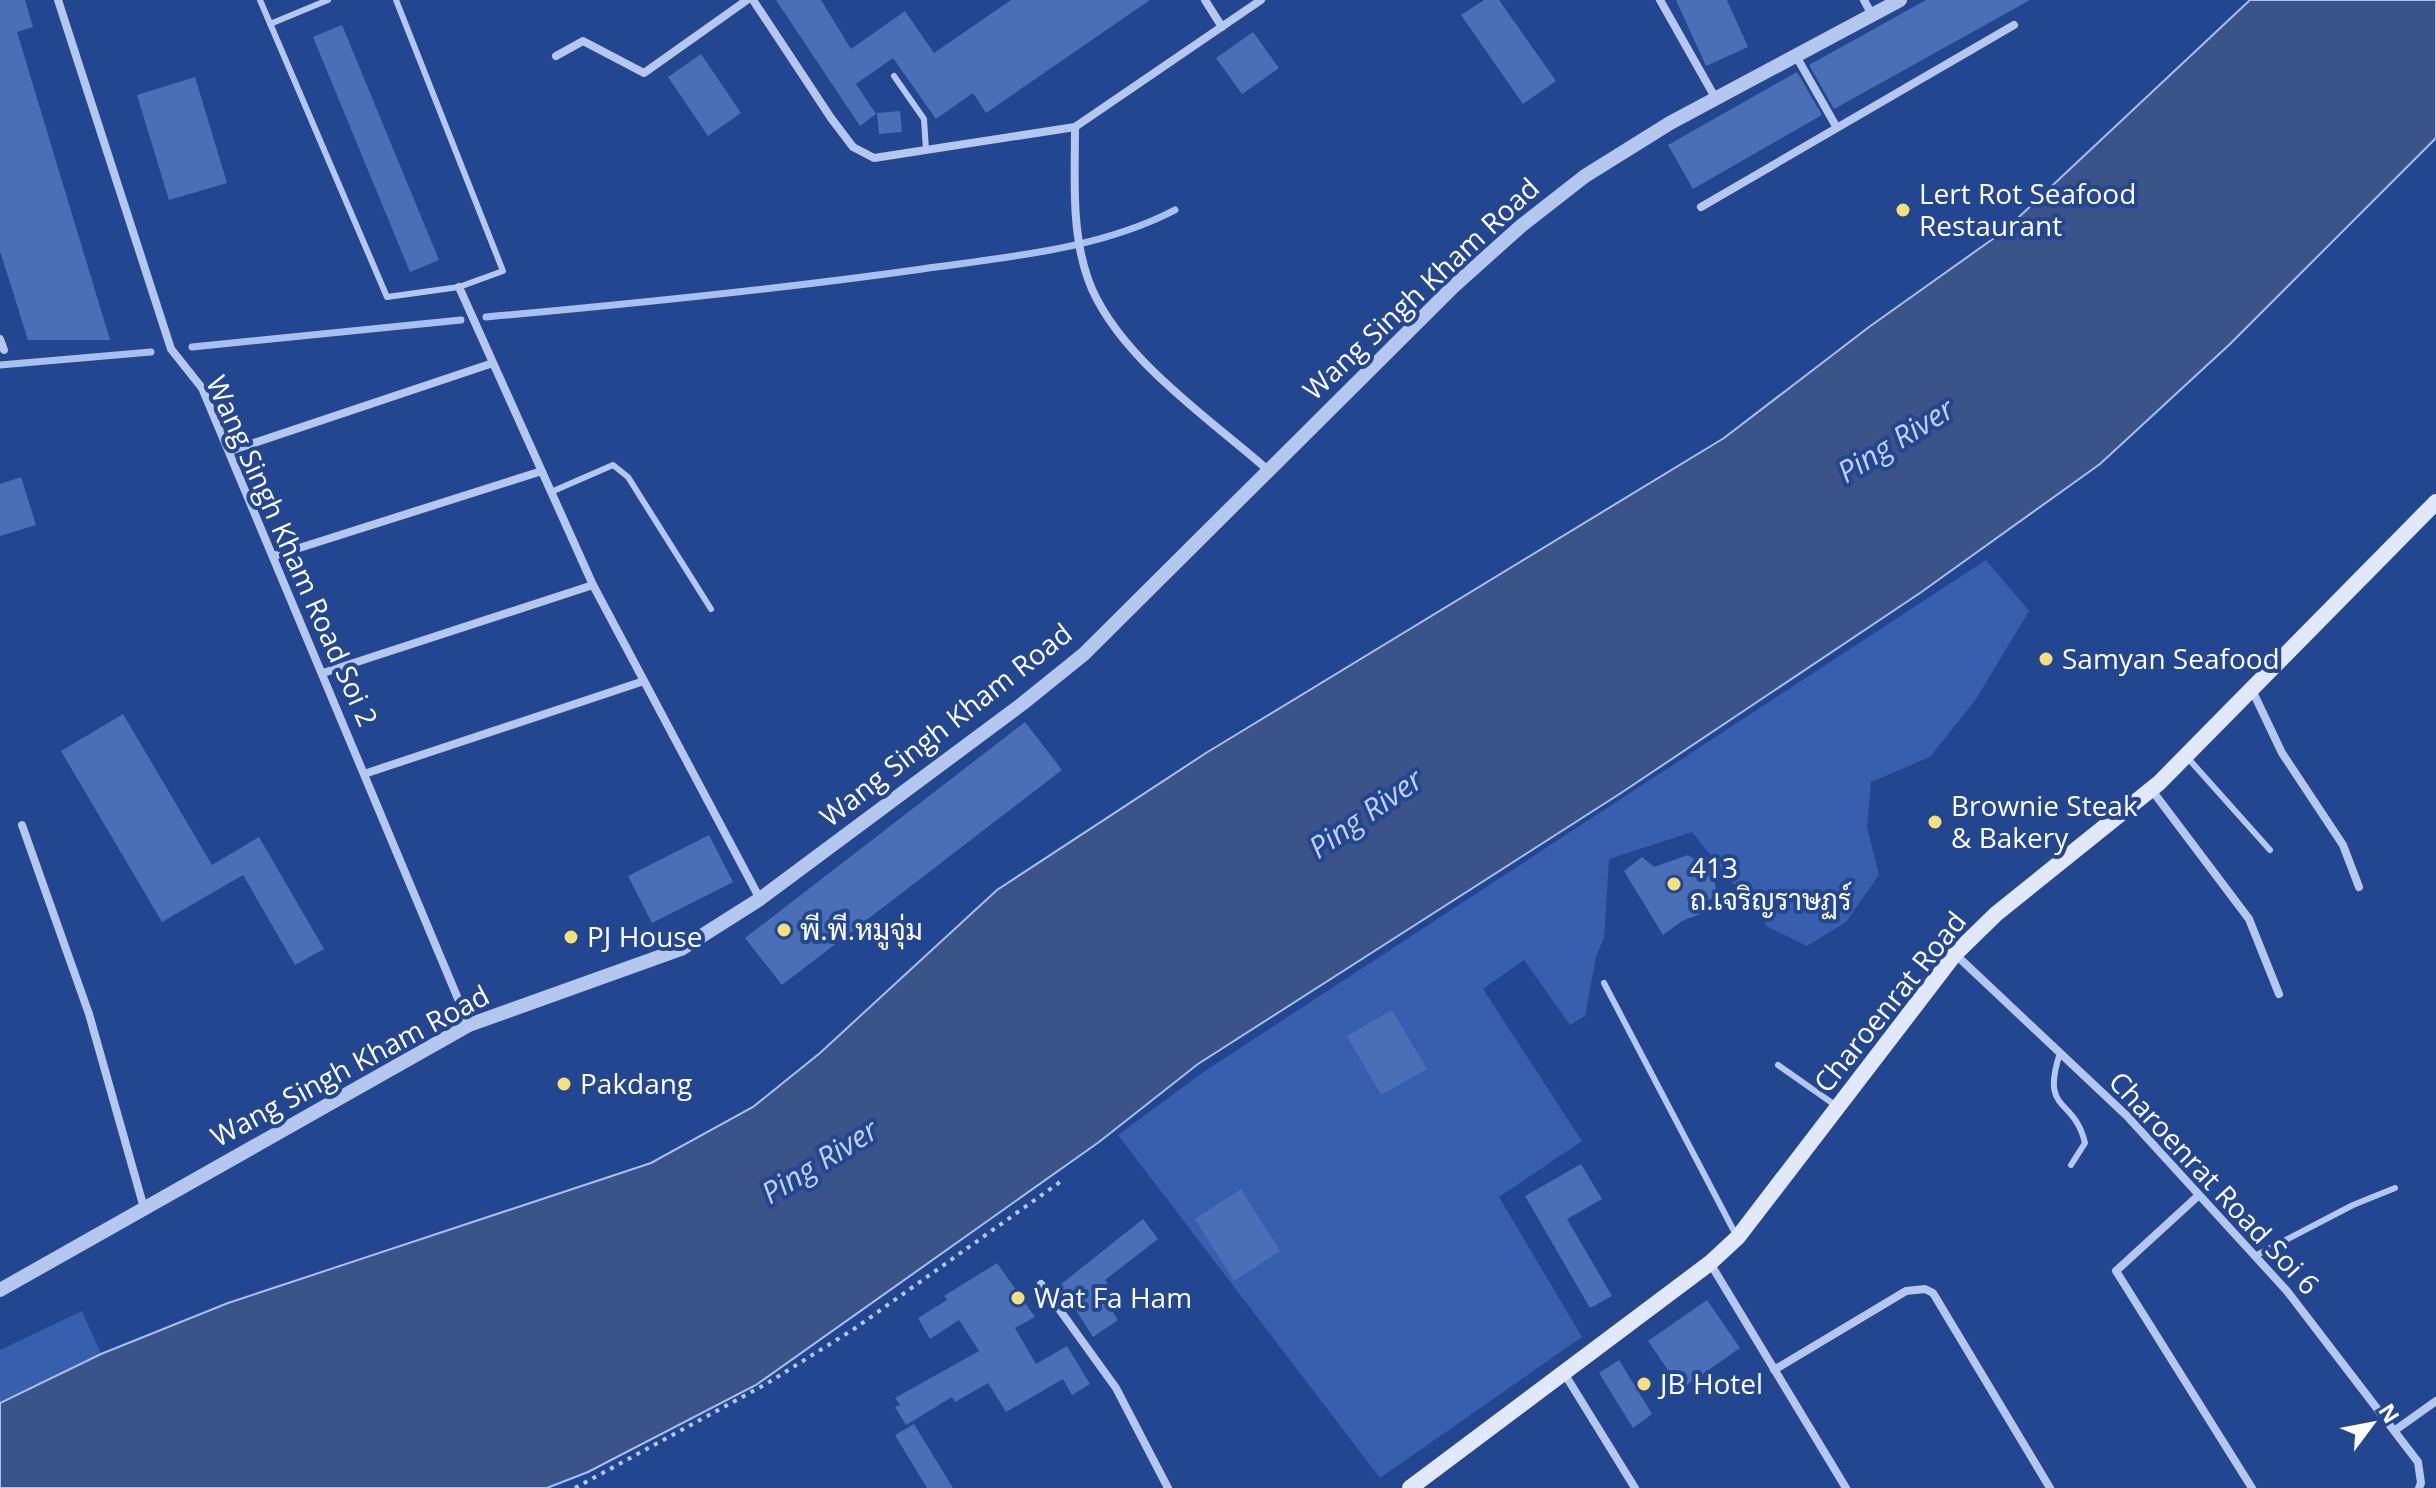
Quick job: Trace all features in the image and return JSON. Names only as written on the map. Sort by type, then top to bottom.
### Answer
[{"type":"main road","name":"Charoenrat Road","points":[[1410,1488],[1710,1263],[1738,1237],[1955,954],[1996,914],[2151,789],[2436,502]]},
{"type":"street","name":"Wang Singh Kham Road Soi 2","points":[[58,0],[171,349],[202,388],[230,451],[469,1025]]},
{"type":"street","points":[[556,56],[583,41],[644,73],[750,0],[853,147],[874,158],[1075,127],[1261,0]]},
{"type":"street","points":[[1205,0],[1222,27]]},
{"type":"street","points":[[1660,0],[1716,99]]},
{"type":"street","points":[[1864,0],[1872,15]]},
{"type":"street","name":"Wang Singh Kham Road","points":[[0,1290],[469,1025],[681,949],[760,899],[1022,704],[1084,654],[1454,286],[1521,226],[1585,176],[1716,99],[1900,0]]},
{"type":"street","points":[[1701,207],[2014,25]]},
{"type":"street","points":[[1796,56],[1837,128]]},
{"type":"street","points":[[1075,127],[1077,227],[1088,279],[1106,316],[1140,357],[1268,470]]},
{"type":"street","points":[[459,287],[593,585],[760,899]]},
{"type":"street","points":[[0,339],[4,350]]},
{"type":"street","points":[[230,451],[493,363]]},
{"type":"street","points":[[274,556],[542,471]]},
{"type":"street","points":[[323,673],[593,585]]},
{"type":"street","points":[[364,774],[644,681]]},
{"type":"street","points":[[2251,690],[2290,767],[2343,845],[2359,887]]},
{"type":"street","points":[[2151,789],[2249,919],[2279,994]]},
{"type":"street","points":[[22,825],[89,1014],[144,1208]]},
{"type":"street","name":"Charoenrat Road Soi 6","points":[[1955,954],[2127,1116],[2287,1291],[2418,1462],[2419,1488]]},
{"type":"street","points":[[2199,1195],[2116,1271],[2252,1488]]},
{"type":"street","points":[[1710,1263],[1846,1488]]},
{"type":"street","points":[[1041,1284],[1098,1359],[1139,1429],[1168,1488]]},
{"type":"street","points":[[1774,1370],[1906,1291],[1925,1289],[1933,1293],[2050,1488]]},
{"type":"street","points":[[1564,1373],[1635,1488]]},
{"type":"street","points":[[2394,1431],[2436,1401]]},
{"type":"lane","points":[[260,0],[387,297],[459,287],[503,271],[396,0]]},
{"type":"lane","points":[[270,24],[328,0]]},
{"type":"lane","points":[[894,76],[924,119],[926,150]]},
{"type":"lane","points":[[551,492],[613,465],[628,477],[711,609]]},
{"type":"lane","points":[[2186,756],[2270,850]]},
{"type":"lane","points":[[1604,983],[1738,1237]]},
{"type":"lane","points":[[2060,1053],[2051,1081],[2055,1095],[2082,1128],[2085,1143],[2071,1165]]},
{"type":"lane","points":[[1778,1065],[1838,1107]]},
{"type":"lane","points":[[2255,1256],[2353,1205],[2395,1188]]},
{"type":"path","points":[[575,1488],[766,1384],[829,1345],[1060,1182]]},
{"type":"shaded area","points":[[1986,560],[2029,611],[1976,699],[1930,757],[1871,782],[1867,827],[1879,875],[1846,922],[1807,946],[1768,927],[1692,832],[1609,859],[1604,938],[1596,957],[1585,1016],[1570,1025],[1524,960],[1483,989],[1582,1141],[1499,1197],[1582,1337],[1380,1478],[1118,1135],[1202,1073]]},
{"type":"shaded area","points":[[82,1311],[101,1354],[0,1403],[0,1350]]},
{"type":"water","name":"Ping River","points":[[2250,0],[2436,0],[2436,138],[2230,344],[2100,464],[1920,593],[1621,793],[1198,1064],[1099,1142],[756,1385],[588,1472],[547,1488],[0,1488],[0,1403],[101,1354],[228,1303],[651,1163],[753,1107],[820,1053],[997,890],[1206,753],[1724,438],[1869,327],[2004,231]]},
{"type":"building","points":[[0,0],[25,0],[33,27],[17,32],[110,340],[28,340],[0,251]]},
{"type":"building","points":[[776,0],[821,0],[851,49],[905,11],[934,53],[1011,0],[1150,0],[986,113],[973,93],[936,119],[893,58],[856,84],[876,114],[860,126]]},
{"type":"building","points":[[1484,0],[1499,0],[1556,81],[1523,104],[1461,15]]},
{"type":"building","points":[[1676,0],[1727,0],[1748,47],[1706,66]]},
{"type":"building","points":[[1926,0],[2030,0],[1834,109],[1809,65]]},
{"type":"building","points":[[342,25],[439,260],[410,272],[313,37]]},
{"type":"building","points":[[1253,32],[1279,68],[1242,94],[1216,58]]},
{"type":"building","points":[[701,54],[741,113],[708,136],[668,77]]},
{"type":"building","points":[[1797,72],[1822,115],[1693,189],[1668,145]]},
{"type":"building","points":[[195,77],[227,183],[169,200],[137,95]]},
{"type":"building","points":[[900,111],[902,132],[879,134],[877,113]]},
{"type":"building","points":[[21,477],[36,525],[0,536],[0,484]]},
{"type":"building","points":[[123,714],[212,865],[259,837],[324,949],[295,965],[243,875],[162,922],[61,751]]},
{"type":"building","points":[[1025,722],[1062,770],[782,985],[745,938]]},
{"type":"building","points":[[709,835],[733,882],[652,923],[628,876]]},
{"type":"building","name":"413 ถ.เจริญราษฏร์","points":[[1688,855],[1713,872],[1717,896],[1699,905],[1700,914],[1682,921],[1663,935],[1624,871],[1642,857],[1654,867]]},
{"type":"building","points":[[1392,1010],[1427,1069],[1381,1095],[1347,1036]]},
{"type":"building","points":[[1581,1164],[1602,1199],[1567,1219],[1612,1296],[1590,1308],[1525,1196]]},
{"type":"building","points":[[1241,1189],[1280,1251],[1234,1281],[1195,1219]]},
{"type":"building","points":[[1143,1219],[1158,1239],[1105,1280],[1110,1287],[1101,1294],[1118,1320],[1093,1337],[1060,1285]]},
{"type":"building","points":[[997,1263],[1035,1317],[1015,1328],[1036,1364],[1067,1346],[1090,1384],[1072,1395],[1063,1379],[1006,1412],[988,1383],[955,1402],[952,1397],[906,1425],[895,1407],[900,1405],[895,1398],[979,1351],[959,1320],[930,1339],[918,1318],[947,1300],[944,1296]]},
{"type":"building","points":[[1707,1300],[1740,1348],[1681,1389],[1648,1341]]},
{"type":"building","points":[[1619,1360],[1652,1414],[1633,1428],[1599,1373]]},
{"type":"building","points":[[914,1424],[953,1488],[927,1488],[895,1435]]},
{"type":"waterway","points":[[486,317],[754,290],[1015,256],[1113,235],[1175,210]]},
{"type":"waterway","points":[[192,347],[461,320]]},
{"type":"waterway","points":[[0,365],[151,352]]},
{"type":"place","name":"Lert Rot Seafood Restaurant","points":[[1903,210]]},
{"type":"place","name":"Samyan Seafood","points":[[2046,659]]},
{"type":"place","name":"Brownie Steak & Bakery","points":[[1935,822]]},
{"type":"place","name":"413 ถ.เจริญราษฏร์","points":[[1674,884]]},
{"type":"place","name":"พี.พี.หมูจุ่ม","points":[[784,930]]},
{"type":"place","name":"PJ House","points":[[571,937]]},
{"type":"place","name":"Pakdang","points":[[564,1084]]},
{"type":"place","name":"Wat Fa Ham","points":[[1018,1298]]},
{"type":"place","name":"JB Hotel","points":[[1644,1384]]}]
